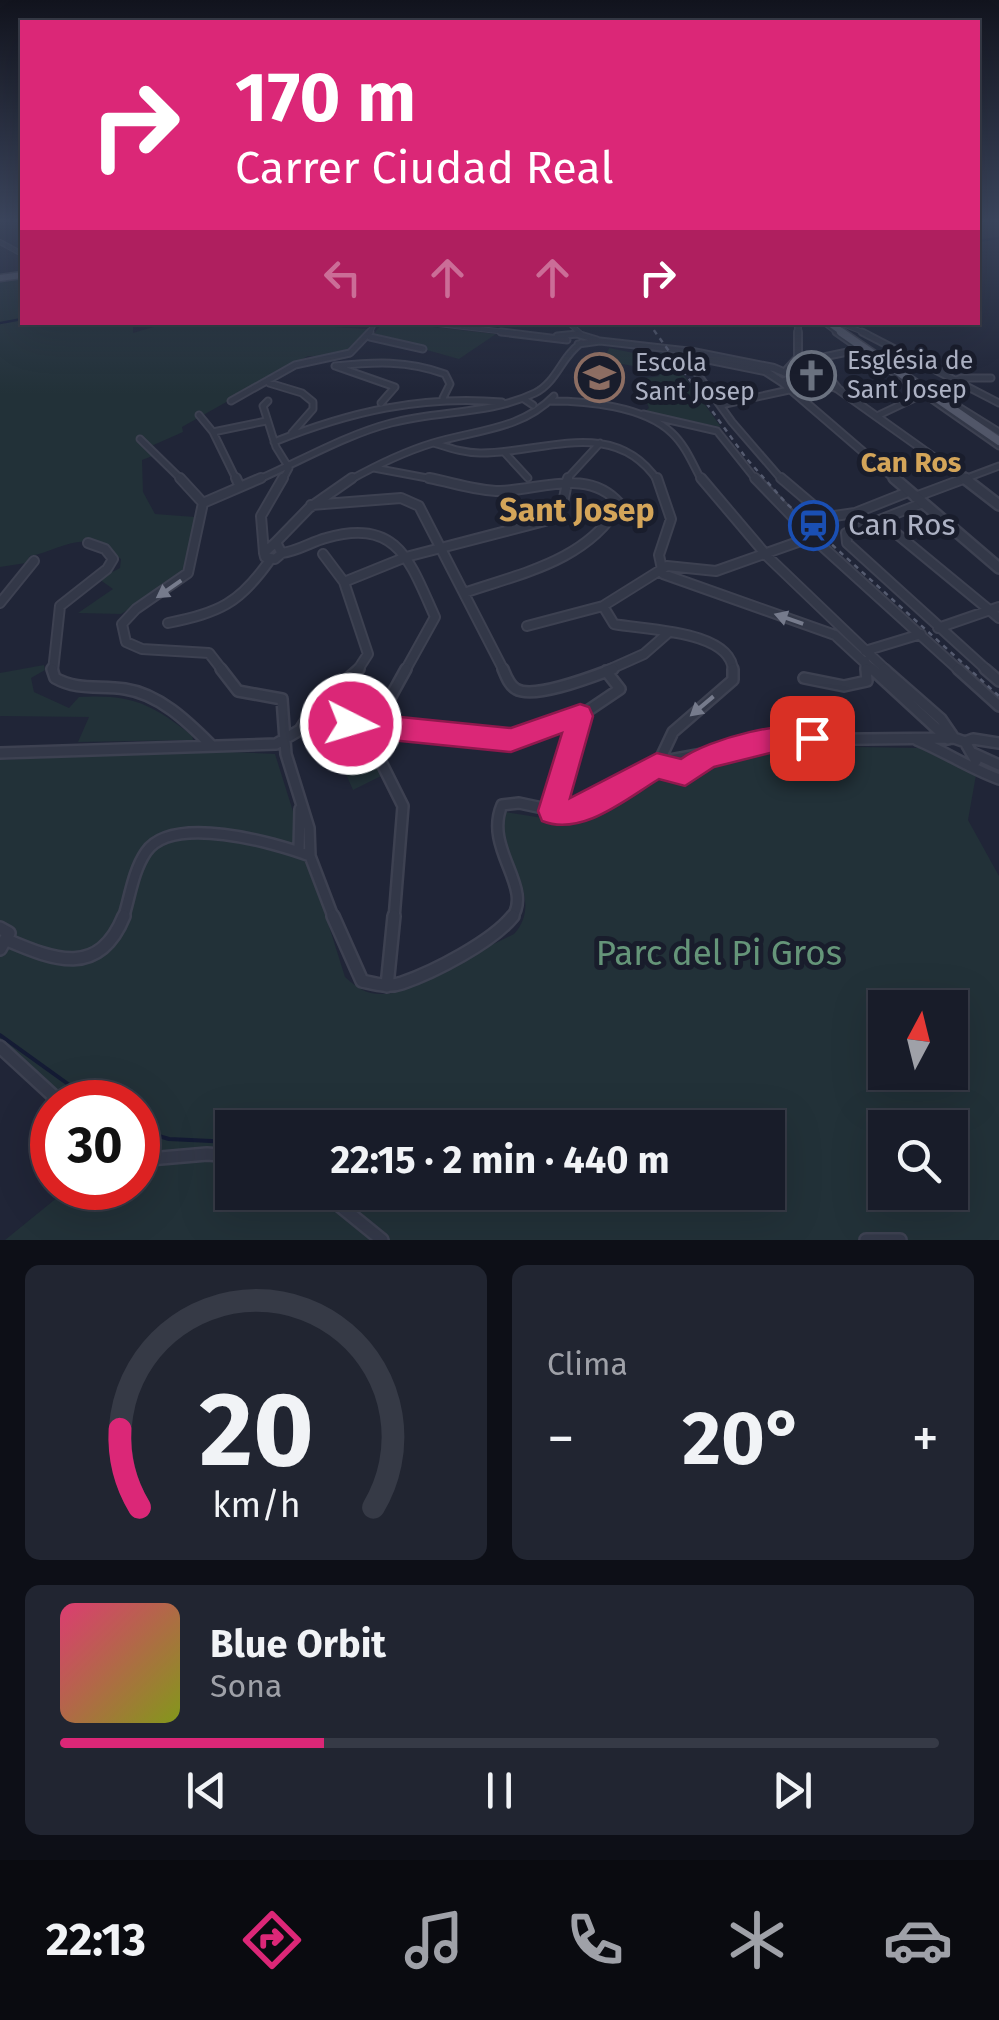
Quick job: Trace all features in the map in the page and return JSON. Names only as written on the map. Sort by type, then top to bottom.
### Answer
[{"type":"main road","points":[[836,325],[927,393]]},
{"type":"main road","points":[[836,325],[927,393],[999,439]]},
{"type":"street","points":[[232,401],[300,363],[356,350],[370,338],[374,325]]},
{"type":"street","points":[[449,325],[676,349],[769,373],[783,370],[800,359],[857,350]]},
{"type":"street","points":[[569,325],[571,350]]},
{"type":"street","points":[[570,325],[583,339]]},
{"type":"street","points":[[836,325],[857,350],[927,393]]},
{"type":"street","points":[[837,325],[942,371],[999,403]]},
{"type":"street","points":[[794,379],[800,359],[799,326]]},
{"type":"street","points":[[799,326],[812,359],[838,389],[999,505]]},
{"type":"street","points":[[370,338],[422,350]]},
{"type":"street","points":[[552,396],[571,350],[583,339]]},
{"type":"street","points":[[689,355],[783,370],[794,379],[838,389]]},
{"type":"street","points":[[689,355],[688,363],[721,405],[782,480],[816,512],[834,518],[913,497],[999,466]]},
{"type":"street","points":[[336,366],[389,360],[438,371],[449,378],[443,398]]},
{"type":"street","points":[[321,361],[395,386],[388,402]]},
{"type":"street","points":[[756,364],[999,568]]},
{"type":"street","points":[[942,371],[960,364]]},
{"type":"street","points":[[879,415],[958,380],[991,378]]},
{"type":"street","points":[[782,382],[794,379]]},
{"type":"street","points":[[268,382],[302,393],[313,402],[313,409],[290,436]]},
{"type":"street","points":[[532,402],[541,390],[552,396],[672,419],[717,432],[768,494],[812,537],[999,706]]},
{"type":"street","points":[[721,405],[790,390]]},
{"type":"street","points":[[262,533],[269,540],[284,532],[311,505],[374,468],[552,396]]},
{"type":"street","points":[[274,442],[388,402],[443,398],[493,405]]},
{"type":"street","points":[[789,401],[800,399]]},
{"type":"street","points":[[203,503],[390,423],[511,400],[532,402]]},
{"type":"street","points":[[268,401],[262,406],[266,421],[280,458],[289,468]]},
{"type":"street","points":[[736,402],[743,409]]},
{"type":"street","points":[[630,413],[661,424],[682,443],[708,490],[865,656],[867,681],[858,685],[841,686],[804,678]]},
{"type":"street","points":[[199,415],[213,432],[240,487]]},
{"type":"street","points":[[661,424],[672,419]]},
{"type":"street","points":[[213,432],[266,421]]},
{"type":"street","points":[[434,443],[454,450],[505,452],[563,438],[600,443],[640,461],[658,480],[671,517],[658,560],[660,571]]},
{"type":"street","points":[[140,439],[203,503]]},
{"type":"street","points":[[344,582],[406,557],[545,521],[563,502],[565,481],[600,443]]},
{"type":"street","points":[[505,452],[528,478]]},
{"type":"street","points":[[267,557],[261,516],[289,468]]},
{"type":"street","points":[[374,468],[498,491],[565,481],[608,490],[616,496],[620,504],[607,526],[574,551],[464,592]]},
{"type":"street","points":[[913,497],[880,520],[846,533],[847,544],[999,680]]},
{"type":"street","points":[[311,505],[401,498],[414,502],[512,687],[532,692],[606,671],[662,644],[668,633]]},
{"type":"street","points":[[203,503],[188,573],[160,597],[128,613],[122,624],[126,642],[142,649],[209,653],[218,658],[230,686],[240,692],[273,692],[282,699],[288,740],[286,754],[309,828],[310,856],[353,968],[362,981],[387,986],[402,983],[506,926],[518,901],[516,886],[493,830],[495,815],[502,805],[519,804],[566,813],[588,806],[670,760],[707,756],[785,738],[951,738],[999,743]]},
{"type":"street","points":[[880,520],[999,618]]},
{"type":"street","points":[[267,557],[279,548],[284,532]]},
{"type":"street","points":[[168,623],[233,605],[244,598],[267,557],[279,548],[354,532],[400,544],[434,617],[375,726],[376,752],[403,806],[387,986]]},
{"type":"street","points":[[527,626],[603,606],[670,566],[716,571],[812,537]]},
{"type":"street","points":[[88,543],[106,549],[113,560],[60,606],[52,666],[55,678],[81,689],[114,688],[145,695],[210,744]]},
{"type":"street","points":[[300,730],[306,715],[367,660],[344,582],[322,554]]},
{"type":"street","points":[[0,602],[34,560]]},
{"type":"street","points":[[660,571],[831,633],[941,719],[951,738]]},
{"type":"street","points":[[603,606],[614,624],[690,635],[720,648],[735,674],[733,680],[673,732],[657,766]]},
{"type":"street","points":[[938,628],[999,606]]},
{"type":"street","points":[[865,656],[921,634]]},
{"type":"street","points":[[0,753],[276,744],[300,730],[328,723],[511,740],[580,716],[620,690],[606,671]]},
{"type":"street","points":[[552,811],[580,716]]},
{"type":"street","points":[[912,738],[944,752],[954,762],[973,760],[999,772]]},
{"type":"street","points":[[944,752],[951,738]]},
{"type":"street","points":[[965,742],[973,760]]},
{"type":"street","points":[[657,766],[685,773],[707,756]]},
{"type":"street","points":[[299,849],[300,804]]},
{"type":"street","points":[[281,845],[300,818]]},
{"type":"street","points":[[299,849],[309,828]]},
{"type":"street","points":[[0,928],[9,934],[4,945],[57,960],[76,961],[109,944],[123,926],[142,853],[168,832],[181,830],[281,845],[310,856]]},
{"type":"street","points":[[0,1047],[36,1080]]},
{"type":"street","points":[[160,1158],[215,1155]]},
{"type":"street","points":[[345,1210],[382,1240]]},
{"type":"street","points":[[866,1240],[900,1240]]},
{"type":"green space","points":[[20,279],[20,325],[133,325],[133,333],[160,325],[367,329],[365,339],[355,349],[326,358],[308,356],[182,427],[183,432],[149,447],[155,455],[142,460],[143,492],[155,514],[195,517],[186,565],[178,578],[121,614],[78,613],[113,589],[99,579],[120,568],[121,559],[102,545],[75,543],[30,556],[26,563],[0,567],[0,281]]},
{"type":"green space","points":[[381,325],[496,334],[459,359],[373,335]]},
{"type":"green space","points":[[609,348],[644,355],[667,352],[721,427],[644,412],[649,408],[638,379],[660,376],[647,369],[642,360],[639,367],[604,361]]},
{"type":"green space","points":[[44,665],[45,670],[31,678],[34,692],[69,708],[79,697],[114,697],[140,703],[177,724],[193,740],[78,742],[89,717],[0,716],[0,673]]},
{"type":"green space","points":[[359,729],[381,776],[353,790],[332,742]]},
{"type":"green space","name":"Parc del Pi Gros","points":[[796,746],[919,748],[976,775],[968,820],[999,876],[999,1240],[5,1240],[42,1210],[160,1210],[160,1080],[42,1080],[0,1042],[0,760],[210,751],[275,754],[345,977],[378,994],[393,993],[514,934],[522,922],[525,896],[497,830],[505,812],[562,821],[654,775],[687,781],[701,776],[715,763]]},
{"type":"waterway","points":[[0,323],[20,319]]},
{"type":"waterway","points":[[0,1035],[62,1080]]},
{"type":"waterway","points":[[160,1136],[215,1141]]},
{"type":"railway","points":[[650,325],[746,458],[786,503],[999,696]]},
{"type":"place","name":"Església de Sant Josep","points":[[812,375]]},
{"type":"place","name":"Escola Sant Josep","points":[[600,377]]},
{"type":"place","name":"Can Ros","points":[[813,525]]},
{"type":"district","name":"Can Ros","points":[[911,462]]},
{"type":"district","name":"Sant Josep","points":[[577,510]]},
{"type":"route","points":[[351,724],[511,740],[580,716],[552,811],[566,813],[588,806],[657,766],[685,773],[707,756],[778,740],[812,738]]}]
